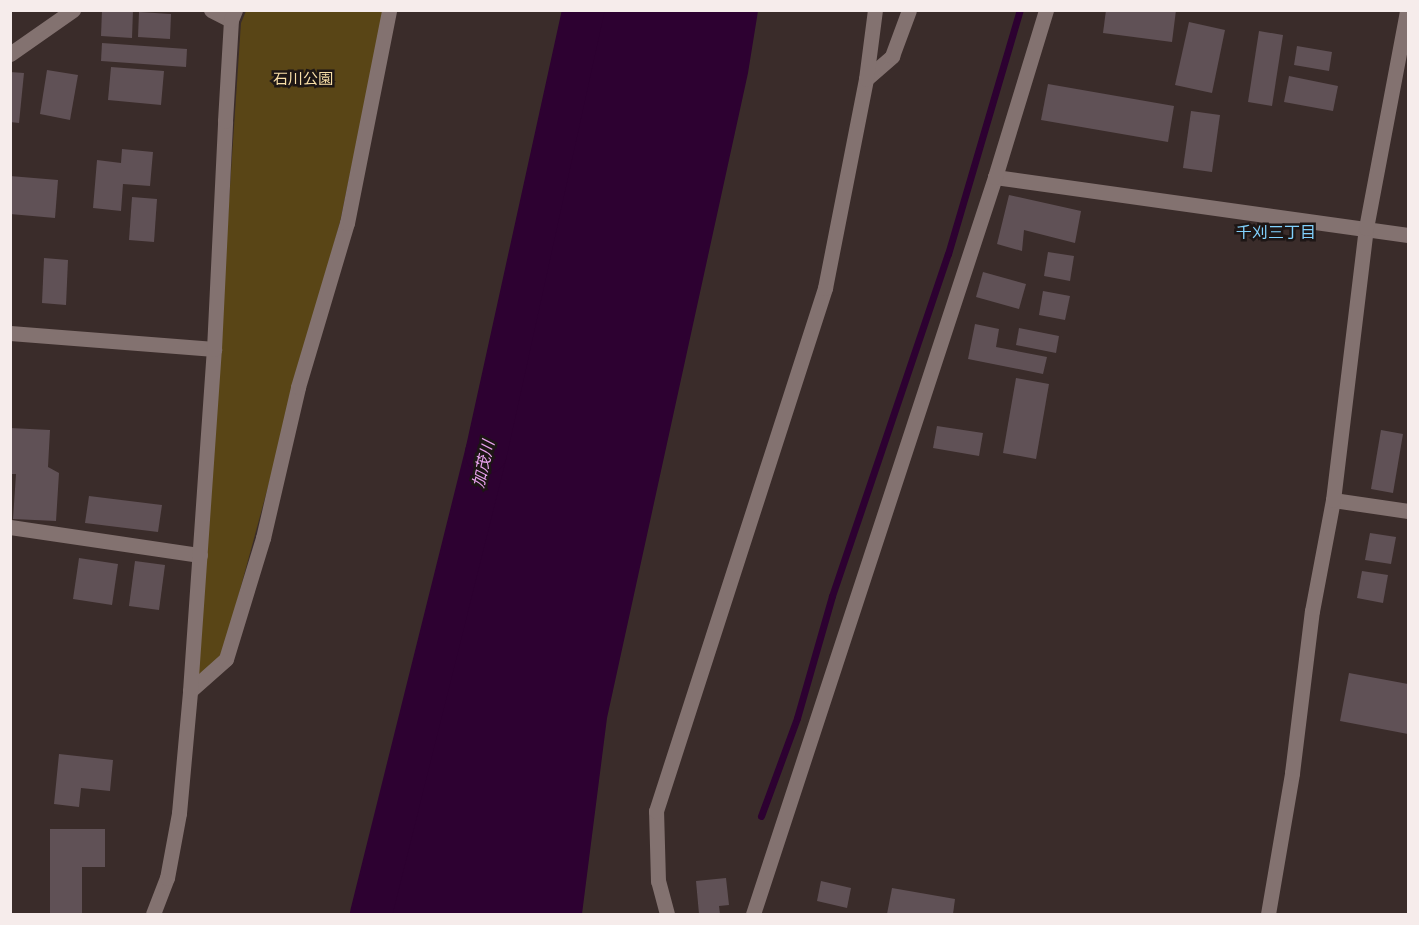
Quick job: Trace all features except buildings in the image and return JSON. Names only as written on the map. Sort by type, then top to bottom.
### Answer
[{"type":"street","points":[[10,54],[73,10]]},
{"type":"street","points":[[153,915],[166,878],[178,813],[190,691],[214,349],[233,15],[211,10]]},
{"type":"street","points":[[190,691],[226,659],[263,538],[298,387],[347,223],[389,10]]},
{"type":"street","points":[[667,915],[657,881],[656,811],[825,288],[866,79],[875,10]]},
{"type":"street","points":[[866,79],[892,56],[909,10]]},
{"type":"street","points":[[753,915],[995,177],[1046,10]]},
{"type":"street","points":[[1268,915],[1292,773],[1312,610],[1333,500],[1366,228],[1407,10]]},
{"type":"street","points":[[995,177],[1408,234]]},
{"type":"street","points":[[10,333],[214,349]]},
{"type":"street","points":[[1333,500],[1408,511]]},
{"type":"street","points":[[10,527],[200,555]]},
{"type":"green space","name":"石川公園","points":[[246,11],[384,11],[340,222],[222,656],[197,677],[241,23]]},
{"type":"shaded area","points":[[601,11],[758,11],[748,73],[607,718],[582,914],[358,914],[441,693]]},
{"type":"waterway","name":"加茂川","points":[[371,914],[486,453],[583,10]]},
{"type":"waterway","points":[[761,816],[797,718],[832,596],[948,254],[1020,10]]},
{"type":"district","name":"千刈三丁目","points":[[1276,232]]}]
